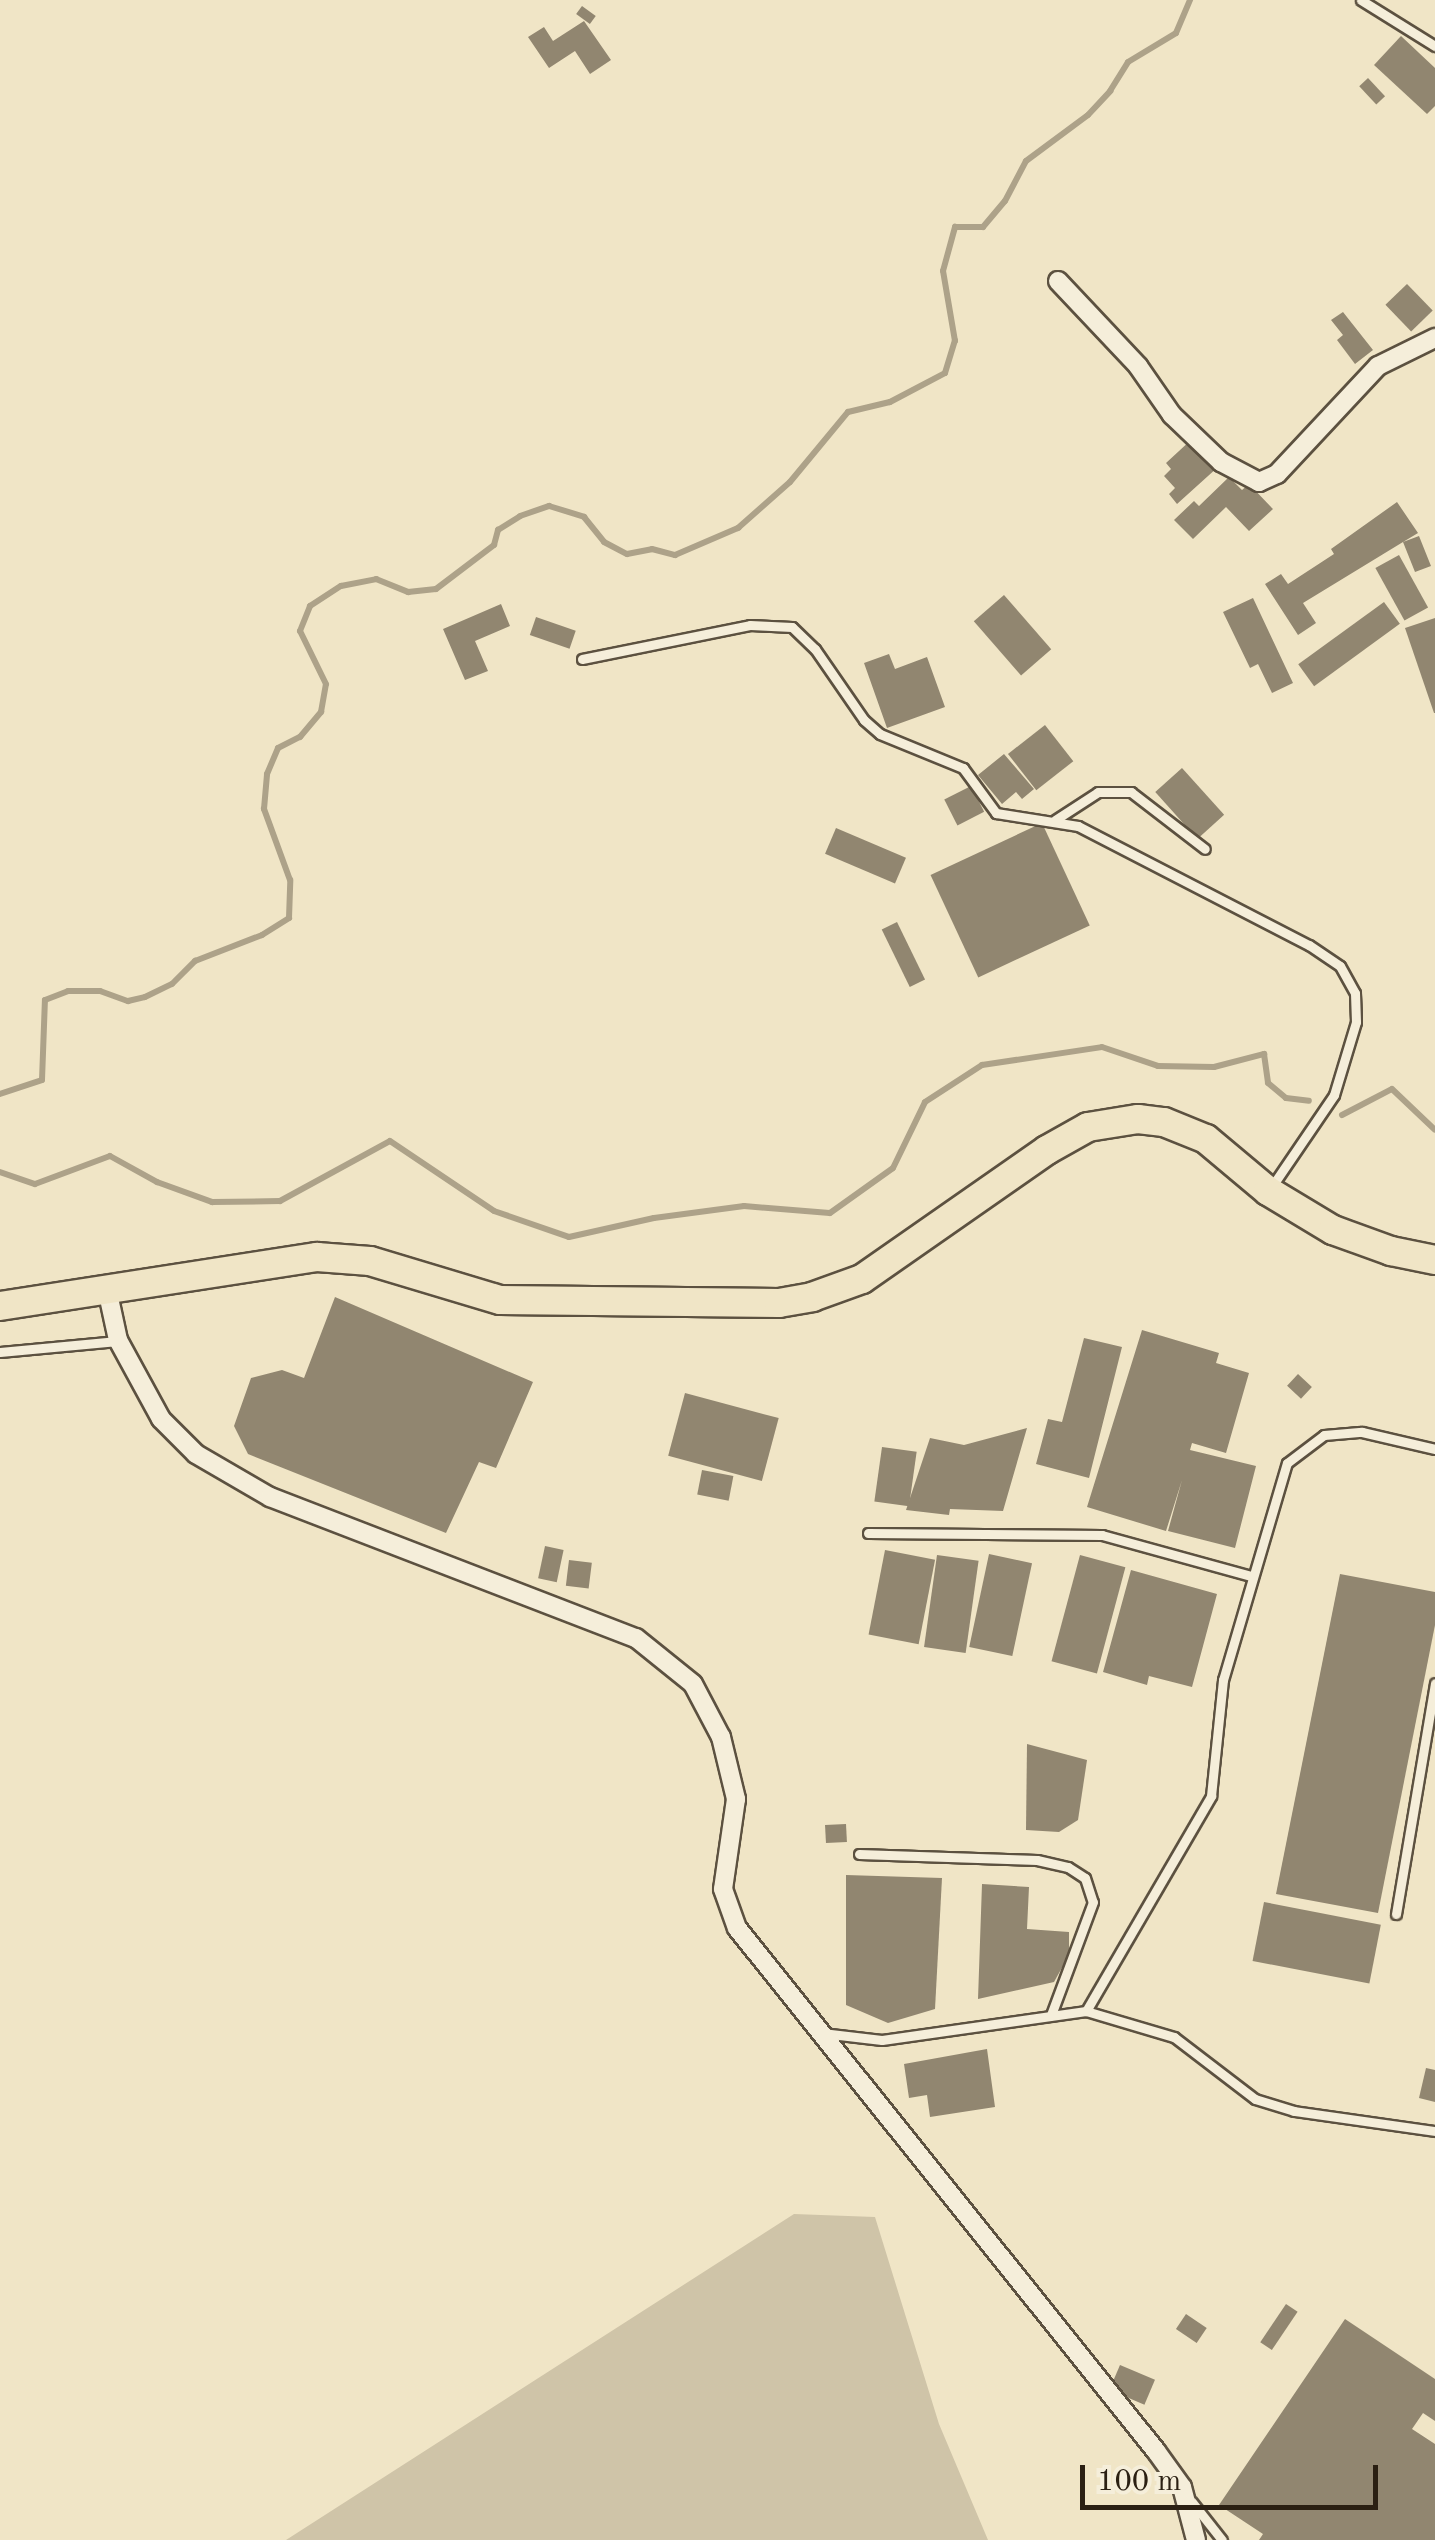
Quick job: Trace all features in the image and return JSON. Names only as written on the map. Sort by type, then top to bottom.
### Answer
[{"type":"highway","points":[[0,1306],[317,1257],[370,1262],[500,1300],[543,1304],[795,1300],[839,1289],[888,1266],[1047,1150],[1088,1127],[1138,1119],[1187,1129],[1206,1139],[1268,1191],[1360,1241],[1435,1260]]},
{"type":"street","points":[[1058,281],[1138,366],[1172,415],[1221,462],[1242,477],[1259,482],[1278,474],[1378,366],[1435,338]]},
{"type":"street","points":[[107,1289],[118,1340],[161,1419],[196,1454],[270,1497],[636,1638],[692,1684],[721,1736],[736,1799],[722,1889],[736,1928],[1182,2487],[1196,2540]]},
{"type":"lane","points":[[1361,0],[1435,46]]},
{"type":"lane","points":[[582,659],[750,625],[792,627],[815,649],[864,720],[880,734],[963,768],[996,813],[1055,820],[1094,835],[1309,945],[1340,966],[1355,994],[1356,1022],[1334,1096],[1268,1191]]},
{"type":"lane","points":[[1055,820],[1098,792],[1131,792],[1206,849]]},
{"type":"lane","points":[[0,1352],[118,1340]]},
{"type":"lane","points":[[1086,2011],[1211,1796],[1223,1680],[1250,1576],[1287,1464],[1324,1435],[1362,1432],[1435,1448]]},
{"type":"lane","points":[[868,1533],[1102,1535],[1250,1576]]},
{"type":"lane","points":[[1396,1914],[1435,1683]]},
{"type":"lane","points":[[859,1854],[1036,1860],[1068,1866],[1085,1878],[1093,1902],[1051,2015]]},
{"type":"lane","points":[[822,2033],[882,2040],[1086,2011],[1174,2037],[1255,2099],[1294,2111],[1435,2131]]},
{"type":"lane","points":[[1182,2487],[1222,2540]]},
{"type":"shaded area","points":[[794,2214],[875,2217],[939,2424],[988,2540],[286,2540]]},
{"type":"building","points":[[582,6],[596,16],[590,24],[576,14]]},
{"type":"building","points":[[584,21],[611,60],[590,74],[575,51],[549,68],[528,37],[544,27],[553,41]]},
{"type":"building","points":[[1401,36],[1435,68],[1435,106],[1427,114],[1374,65]]},
{"type":"building","points":[[1368,78],[1385,96],[1376,104],[1359,86]]},
{"type":"building","points":[[1407,284],[1433,311],[1411,331],[1385,305]]},
{"type":"building","points":[[1343,312],[1373,350],[1355,364],[1337,340],[1343,335],[1331,320]]},
{"type":"building","points":[[1192,439],[1218,467],[1177,504],[1169,494],[1175,488],[1164,476],[1171,469],[1166,463]]},
{"type":"building","points":[[1229,477],[1242,490],[1249,484],[1273,509],[1249,531],[1226,507],[1193,539],[1174,520],[1194,501],[1199,506]]},
{"type":"building","points":[[1397,502],[1418,533],[1303,603],[1316,623],[1298,635],[1265,584],[1281,574],[1288,584],[1334,554],[1331,549]]},
{"type":"building","points":[[1419,536],[1431,566],[1415,572],[1403,542]]},
{"type":"building","points":[[1399,555],[1428,607],[1404,621],[1375,568]]},
{"type":"building","points":[[1004,595],[1051,649],[1021,676],[974,621]]},
{"type":"building","points":[[1253,598],[1293,683],[1272,693],[1258,664],[1250,668],[1223,612]]},
{"type":"building","points":[[1384,602],[1400,624],[1314,686],[1298,664]]},
{"type":"building","points":[[501,604],[510,626],[475,641],[488,671],[465,680],[443,629]]},
{"type":"building","points":[[536,617],[576,631],[570,649],[530,635]]},
{"type":"building","points":[[1435,618],[1435,713],[1434,713],[1405,628]]},
{"type":"building","points":[[889,654],[895,669],[927,657],[945,707],[887,728],[864,663]]},
{"type":"building","points":[[1045,725],[1073,761],[1036,790],[1008,754]]},
{"type":"building","points":[[1004,754],[1034,789],[1022,799],[1016,792],[1002,804],[978,775]]},
{"type":"building","points":[[1182,768],[1224,815],[1197,839],[1155,792]]},
{"type":"building","points":[[971,786],[984,812],[957,825],[944,800]]},
{"type":"building","points":[[1042,823],[1090,925],[978,977],[931,875]]},
{"type":"building","points":[[836,828],[906,858],[895,883],[825,854]]},
{"type":"building","points":[[897,922],[925,980],[910,987],[882,929]]},
{"type":"building","points":[[335,1297],[533,1382],[496,1468],[479,1462],[446,1533],[248,1454],[234,1426],[251,1378],[282,1370],[304,1378]]},
{"type":"building","points":[[1142,1330],[1219,1353],[1216,1363],[1249,1373],[1226,1453],[1192,1443],[1190,1450],[1256,1466],[1235,1548],[1168,1531],[1182,1480],[1166,1531],[1087,1507]]},
{"type":"building","points":[[1084,1338],[1122,1347],[1089,1478],[1036,1464],[1048,1419],[1062,1422]]},
{"type":"building","points":[[1298,1374],[1312,1387],[1301,1399],[1287,1386]]},
{"type":"building","points":[[685,1393],[779,1418],[762,1481],[668,1456]]},
{"type":"building","points":[[1027,1428],[1003,1511],[950,1509],[949,1515],[906,1510],[930,1438],[964,1445]]},
{"type":"building","points":[[882,1447],[917,1452],[909,1506],[874,1501]]},
{"type":"building","points":[[702,1470],[733,1476],[729,1501],[697,1495]]},
{"type":"building","points":[[545,1546],[564,1550],[557,1582],[538,1578]]},
{"type":"building","points":[[885,1550],[935,1560],[919,1644],[869,1634]]},
{"type":"building","points":[[989,1554],[1032,1563],[1012,1656],[969,1647]]},
{"type":"building","points":[[937,1555],[979,1561],[966,1653],[924,1647]]},
{"type":"building","points":[[1080,1555],[1125,1567],[1097,1673],[1052,1661]]},
{"type":"building","points":[[569,1560],[592,1563],[589,1589],[566,1586]]},
{"type":"building","points":[[1131,1570],[1217,1594],[1192,1687],[1149,1676],[1147,1685],[1103,1672]]},
{"type":"building","points":[[1340,1574],[1435,1592],[1435,1625],[1378,1913],[1276,1894]]},
{"type":"building","points":[[1027,1744],[1087,1760],[1078,1820],[1059,1832],[1026,1830]]},
{"type":"building","points":[[846,1824],[847,1842],[826,1843],[825,1825]]},
{"type":"building","points":[[846,1875],[942,1878],[935,2009],[888,2023],[846,2005]]},
{"type":"building","points":[[982,1884],[1029,1887],[1027,1929],[1069,1932],[1069,1955],[1054,1982],[978,1999]]},
{"type":"building","points":[[1264,1902],[1381,1925],[1369,1984],[1253,1961]]},
{"type":"building","points":[[987,2049],[995,2107],[930,2117],[927,2095],[909,2098],[904,2064]]},
{"type":"building","points":[[1426,2068],[1435,2070],[1435,2102],[1419,2098]]},
{"type":"building","points":[[1286,2304],[1298,2312],[1272,2350],[1260,2342]]},
{"type":"building","points":[[1186,2314],[1207,2328],[1197,2343],[1176,2329]]},
{"type":"building","points":[[1345,2319],[1435,2379],[1435,2421],[1423,2413],[1412,2429],[1435,2444],[1435,2540],[1259,2540],[1263,2534],[1219,2505]]},
{"type":"building","points":[[1120,2365],[1155,2380],[1144,2405],[1109,2390]]},
{"type":"waterway","points":[[0,1094],[42,1080],[45,1000],[68,991],[100,991],[128,1001],[145,997],[172,984],[195,961],[262,935],[289,918],[290,880],[264,809],[267,774],[278,748],[300,737],[321,712],[326,684],[300,631],[310,606],[341,586],[376,579],[408,592],[436,589],[494,545],[498,530],[520,516],[549,506],[584,517],[604,542],[627,554],[652,549],[675,555],[738,528],[790,482],[848,412],[890,402],[945,373],[955,341],[943,271],[955,227],[983,227],[1005,201],[1026,161],[1088,115],[1110,91],[1128,62],[1176,33],[1190,0]]},
{"type":"waterway","points":[[0,1172],[35,1184],[110,1156],[157,1182],[212,1202],[280,1201],[390,1141],[494,1211],[569,1237],[654,1218],[744,1206],[830,1213],[893,1168],[925,1102],[982,1065],[1102,1047],[1158,1066],[1214,1067],[1264,1054],[1268,1083],[1286,1098],[1309,1101]]},
{"type":"waterway","points":[[1342,1115],[1392,1089],[1435,1130]]}]
